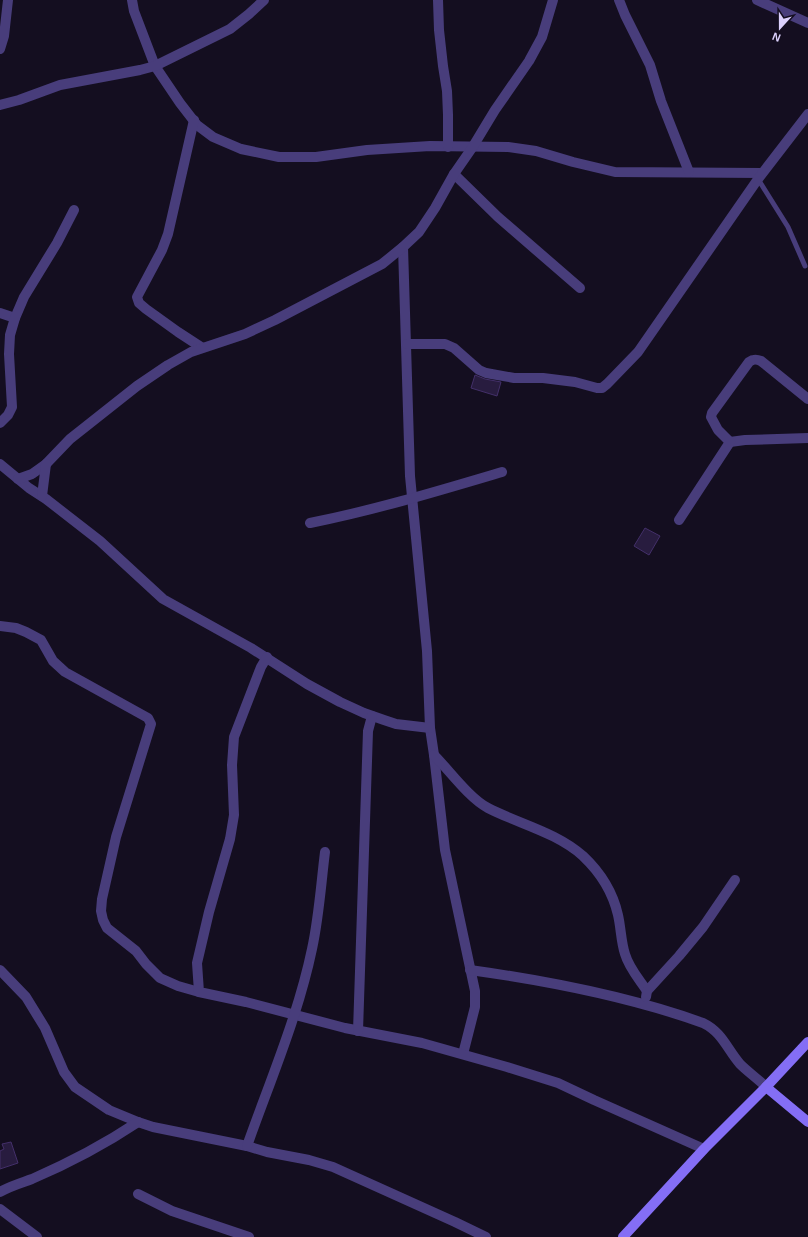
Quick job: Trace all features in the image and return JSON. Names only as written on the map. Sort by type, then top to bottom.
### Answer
[{"type":"street","points":[[0,50],[4,36],[8,0]]},
{"type":"street","points":[[132,0],[135,15],[155,66],[197,125],[213,137],[241,149],[278,157],[316,157],[367,150],[430,146],[472,148],[508,147],[536,151],[615,172],[689,172],[760,176]]},
{"type":"street","points":[[0,105],[19,100],[60,85],[155,66],[230,28],[249,14],[264,0]]},
{"type":"street","points":[[438,0],[440,45],[447,91],[448,147]]},
{"type":"street","points":[[18,479],[32,474],[46,464],[70,439],[137,386],[168,364],[201,347],[246,334],[275,320],[382,264],[403,247],[419,232],[494,110],[529,61],[542,37],[553,0]]},
{"type":"street","points":[[619,0],[650,65],[661,101],[689,172]]},
{"type":"street","points":[[757,0],[808,23]]},
{"type":"street","points":[[407,344],[445,344],[454,348],[479,370],[486,373],[514,378],[543,378],[575,382],[602,388],[638,352],[760,176],[808,114]]},
{"type":"street","points":[[194,120],[168,234],[162,250],[137,297],[139,303],[146,309],[201,347]]},
{"type":"street","points":[[454,174],[498,216],[580,288]]},
{"type":"street","points":[[0,423],[8,415],[12,407],[9,354],[10,335],[15,318],[24,298],[58,243],[74,210]]},
{"type":"street","points":[[403,247],[410,476],[427,651],[430,728],[445,850],[474,986],[476,1007],[463,1054]]},
{"type":"street","points":[[0,313],[15,318]]},
{"type":"street","points":[[730,442],[718,430],[712,420],[712,413],[751,360],[757,359],[761,361],[808,399]]},
{"type":"street","points":[[678,520],[730,442],[745,440],[808,438]]},
{"type":"street","points":[[0,464],[29,488],[42,496],[100,541],[164,599],[267,657],[307,684],[340,702],[372,716],[396,724],[430,728]]},
{"type":"street","points":[[42,496],[46,464]]},
{"type":"street","points":[[310,523],[350,515],[412,499],[502,472]]},
{"type":"street","points":[[0,626],[16,628],[41,640],[53,661],[65,672],[148,718],[151,724],[116,837],[102,899],[101,911],[106,928],[136,951],[160,978],[178,986],[199,992],[246,1002],[294,1016],[358,1031],[422,1043],[558,1083],[704,1149]]},
{"type":"street","points":[[199,992],[197,963],[209,912],[230,839],[234,815],[232,765],[234,737],[261,667],[267,657]]},
{"type":"street","points":[[358,1031],[368,731],[372,716]]},
{"type":"street","points":[[434,754],[473,797],[487,807],[539,830],[564,843],[583,856],[603,880],[612,896],[618,916],[622,943],[626,956],[631,968],[647,991]]},
{"type":"street","points":[[247,1146],[294,1016],[312,949],[319,907],[325,852]]},
{"type":"street","points":[[645,1004],[647,991],[703,926],[735,880]]},
{"type":"street","points":[[0,970],[26,997],[45,1028],[64,1072],[76,1087],[109,1110],[153,1127],[247,1146],[333,1167],[486,1237]]},
{"type":"street","points":[[470,970],[562,986],[645,1004],[710,1026],[716,1031],[740,1064],[808,1122]]},
{"type":"street","points":[[623,1237],[704,1149],[808,1042]]},
{"type":"street","points":[[0,1192],[32,1179],[89,1151],[112,1139],[138,1122]]},
{"type":"street","points":[[138,1194],[172,1211],[249,1237]]},
{"type":"street","points":[[0,1210],[37,1237]]},
{"type":"lane","points":[[760,176],[788,227],[805,266]]},
{"type":"building","points":[[475,375],[485,379],[501,382],[497,396],[471,388]]},
{"type":"building","points":[[645,528],[660,536],[649,555],[634,546]]},
{"type":"building","points":[[11,1142],[18,1163],[0,1169],[0,1151],[4,1149],[2,1144]]}]
